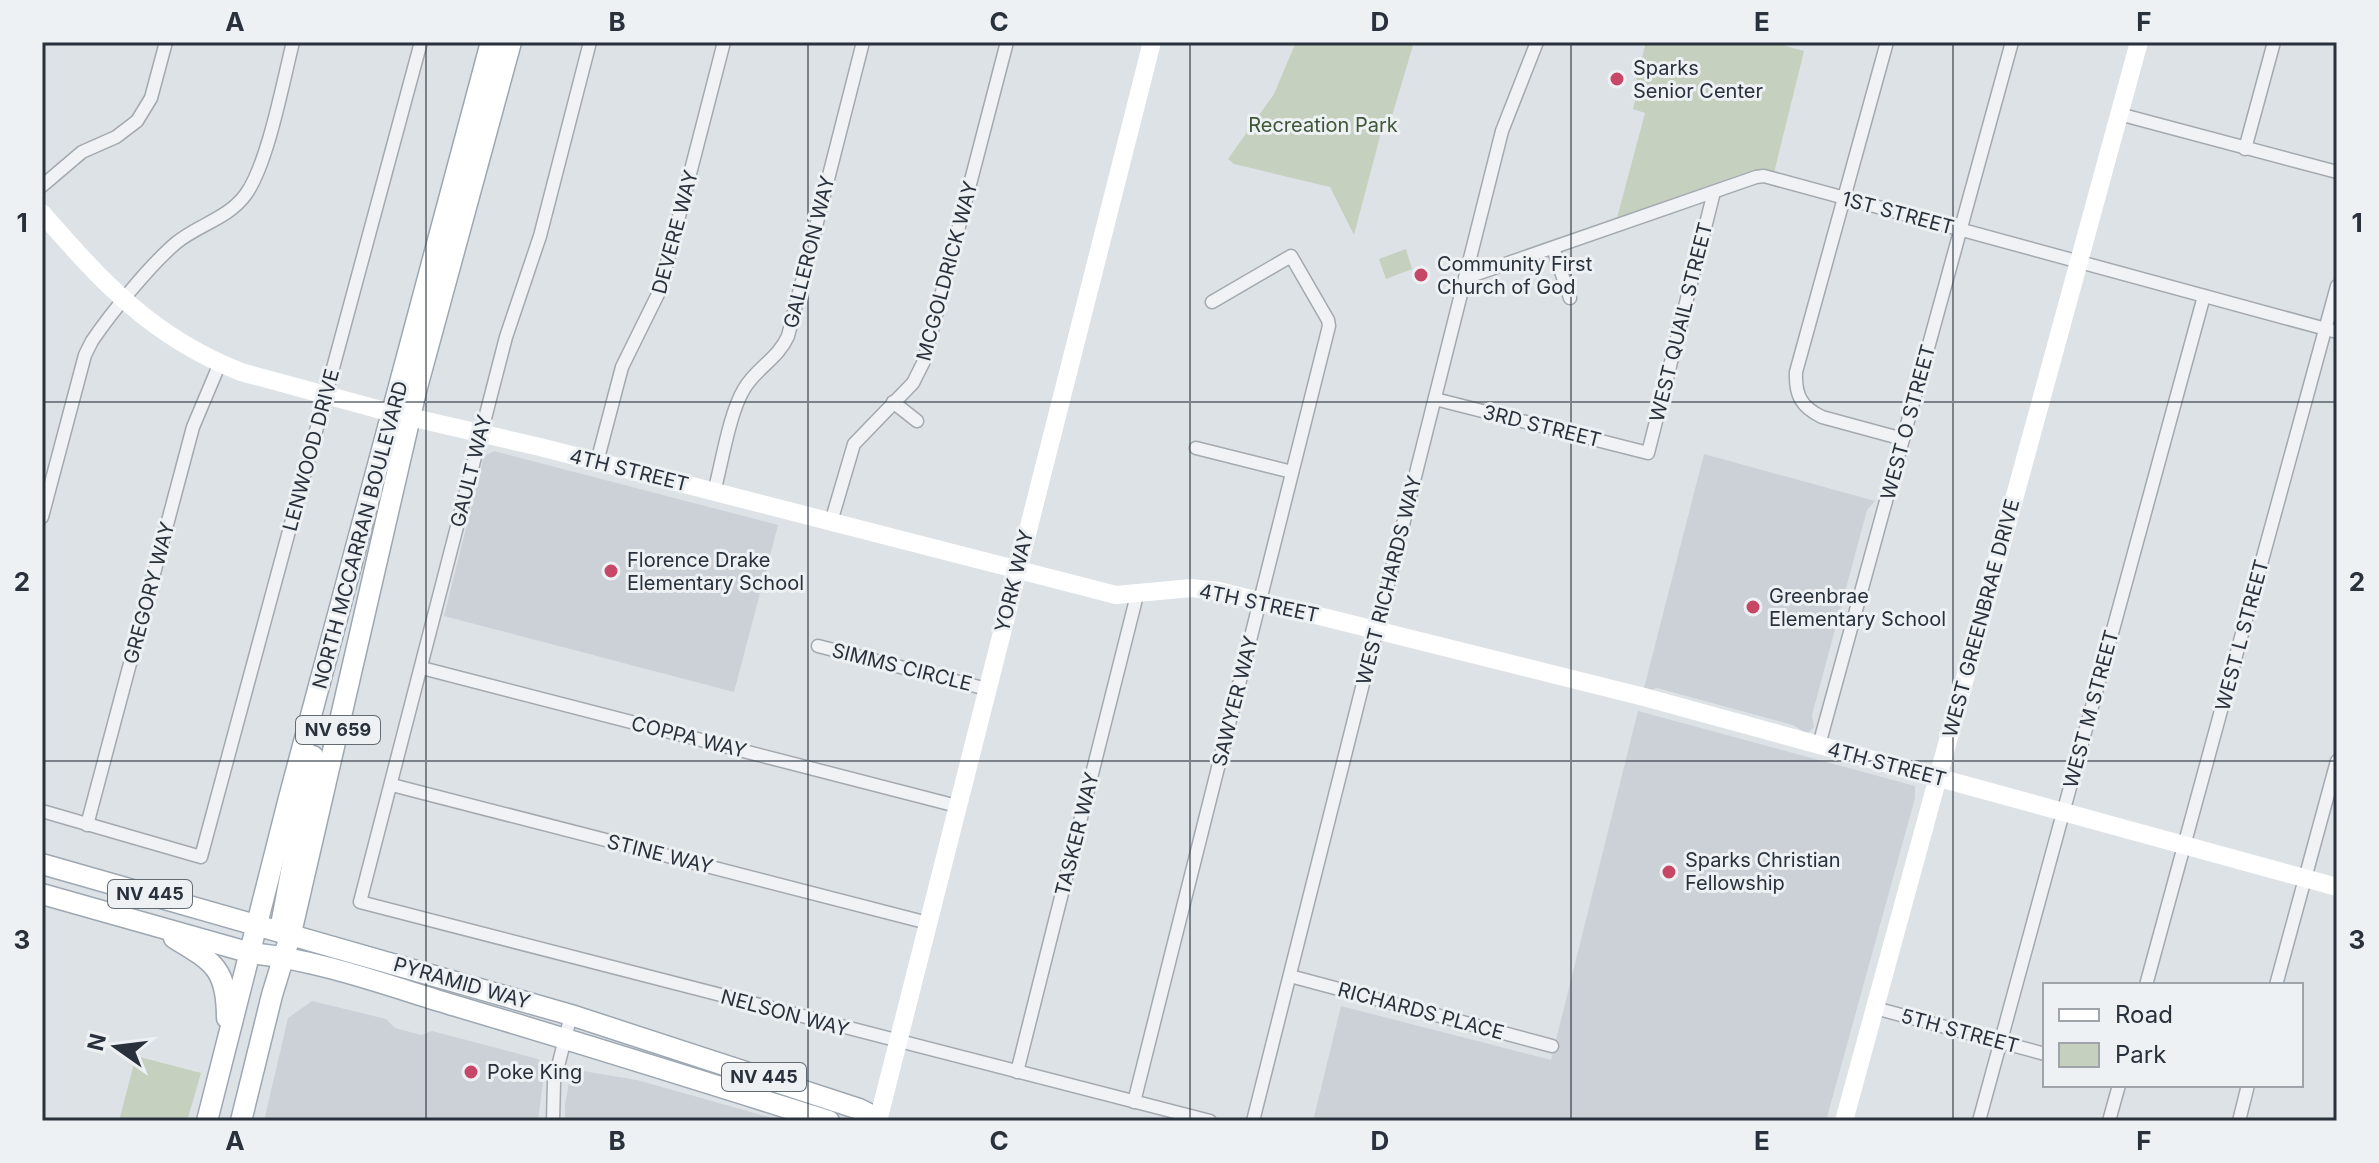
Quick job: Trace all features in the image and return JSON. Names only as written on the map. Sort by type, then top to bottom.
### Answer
[{"type":"main road","name":"NORTH MCCARRAN BOULEVARD","points":[[241,1121],[285,956],[286,932],[401,416],[491,42]]},
{"type":"main road","name":"NORTH MCCARRAN BOULEVARD","points":[[207,1121],[311,720],[511,42]]},
{"type":"main road","points":[[286,932],[313,755],[311,720]]},
{"type":"main road","name":"PYRAMID WAY","points":[[42,864],[571,1015],[859,1109],[875,1121]]},
{"type":"main road","name":"PYRAMID WAY","points":[[42,894],[251,953],[285,956],[565,1038],[829,1121]]},
{"type":"main road","points":[[150,924],[214,965],[226,991],[228,1040]]},
{"type":"street","points":[[42,186],[82,152],[116,137],[137,121],[151,98],[166,42]]},
{"type":"street","points":[[42,517],[85,355],[100,329],[178,242],[223,217],[245,195],[260,168],[293,42]]},
{"type":"street","name":"LENWOOD DRIVE","points":[[87,825],[201,857],[421,42]]},
{"type":"street","name":"GAULT WAY","points":[[360,902],[506,337],[540,236],[590,42]]},
{"type":"street","name":"DEVERE WAY","points":[[597,462],[622,367],[660,290],[724,42]]},
{"type":"street","name":"GALLERON WAY","points":[[714,492],[744,388],[777,356],[788,336],[863,42]]},
{"type":"street","name":"MCGOLDRICK WAY","points":[[831,522],[848,455],[854,444],[913,383],[924,361],[1007,42]]},
{"type":"street","name":"YORK WAY","points":[[875,1121],[898,1042],[1152,42]]},
{"type":"street","name":"WEST RICHARDS WAY","points":[[1253,1121],[1502,131],[1537,42]]},
{"type":"street","points":[[1887,42],[1796,372],[1795,387],[1800,400],[1809,410],[1822,417],[1903,439]]},
{"type":"street","name":"WEST O STREET","points":[[1819,745],[2012,42]]},
{"type":"street","name":"WEST GREENBRAE DRIVE","points":[[1844,1121],[2139,42]]},
{"type":"street","points":[[2245,149],[2274,42]]},
{"type":"street","points":[[2119,114],[2337,172]]},
{"type":"street","name":"1ST STREET","points":[[1465,278],[1764,176],[2331,331]]},
{"type":"street","name":"WEST QUAIL STREET","points":[[1648,453],[1714,192]]},
{"type":"street","name":"4TH STREET","points":[[42,213],[124,302],[171,336],[241,372],[401,416],[597,462],[1116,595],[1207,588],[1260,601],[1640,696],[2337,887]]},
{"type":"street","points":[[1553,248],[1570,298]]},
{"type":"street","name":"SAWYER WAY","points":[[1134,1102],[1329,326],[1291,256],[1212,302]]},
{"type":"street","name":"WEST L STREET","points":[[2147,983],[2331,331],[2337,286]]},
{"type":"street","name":"WEST M STREET","points":[[1979,1121],[2204,296]]},
{"type":"street","name":"GREGORY WAY","points":[[87,825],[193,427],[220,363]]},
{"type":"street","name":"3RD STREET","points":[[1435,399],[1648,453]]},
{"type":"street","points":[[893,402],[917,421]]},
{"type":"street","points":[[1196,448],[1292,472]]},
{"type":"street","name":"TASKER WAY","points":[[1017,1072],[1137,595]]},
{"type":"street","name":"SIMMS CIRCLE","points":[[818,646],[987,689]]},
{"type":"street","name":"COPPA WAY","points":[[422,668],[957,806]]},
{"type":"street","points":[[2277,983],[2337,761]]},
{"type":"street","name":"STINE WAY","points":[[392,785],[928,923]]},
{"type":"street","points":[[42,811],[87,825]]},
{"type":"street","name":"NELSON WAY","points":[[360,902],[1210,1121]]},
{"type":"street","name":"RICHARDS PLACE","points":[[1290,976],[1552,1046]]},
{"type":"street","name":"5TH STREET","points":[[1875,1008],[2043,1053]]},
{"type":"street","points":[[553,1121],[554,1082],[571,1015]]},
{"type":"street","points":[[2109,1121],[2118,1087]]},
{"type":"street","points":[[2239,1121],[2248,1087]]},
{"type":"shaded area","name":"Florence Drake Elementary School","points":[[494,451],[778,525],[734,692],[444,616],[484,456]]},
{"type":"shaded area","name":"Greenbrae Elementary School","points":[[1704,454],[1875,501],[1867,510],[1812,715],[1814,727],[1807,734],[1793,725],[1657,688],[1644,688]]},
{"type":"shaded area","points":[[1638,711],[1915,786],[1915,798],[1826,1121],[1313,1121],[1341,1006],[1551,1060]]},
{"type":"shaded area","points":[[312,1001],[386,1019],[395,1028],[421,1035],[432,1031],[538,1059],[545,1066],[538,1121],[264,1121],[288,1018]]},
{"type":"shaded area","points":[[574,1072],[637,1080],[783,1121],[565,1121],[570,1077]]},
{"type":"green space","name":"Recreation Park","points":[[1296,42],[1414,42],[1389,126],[1383,125],[1354,235],[1330,187],[1234,164],[1228,159],[1274,94]]},
{"type":"green space","points":[[1646,42],[1771,42],[1804,51],[1774,173],[1753,170],[1617,218],[1645,113],[1633,109],[1637,93],[1634,88]]},
{"type":"green space","points":[[1406,249],[1412,269],[1386,279],[1379,259]]},
{"type":"green space","points":[[136,1056],[201,1073],[187,1121],[119,1121]]},
{"type":"place","name":"Sparks Senior Center","points":[[1617,79]]},
{"type":"place","name":"Community First Church of God","points":[[1421,275]]},
{"type":"place","name":"Florence Drake Elementary School","points":[[611,571]]},
{"type":"place","name":"Greenbrae Elementary School","points":[[1753,607]]},
{"type":"place","name":"Sparks Christian Fellowship","points":[[1669,872]]},
{"type":"place","name":"Poke King","points":[[471,1072]]}]
